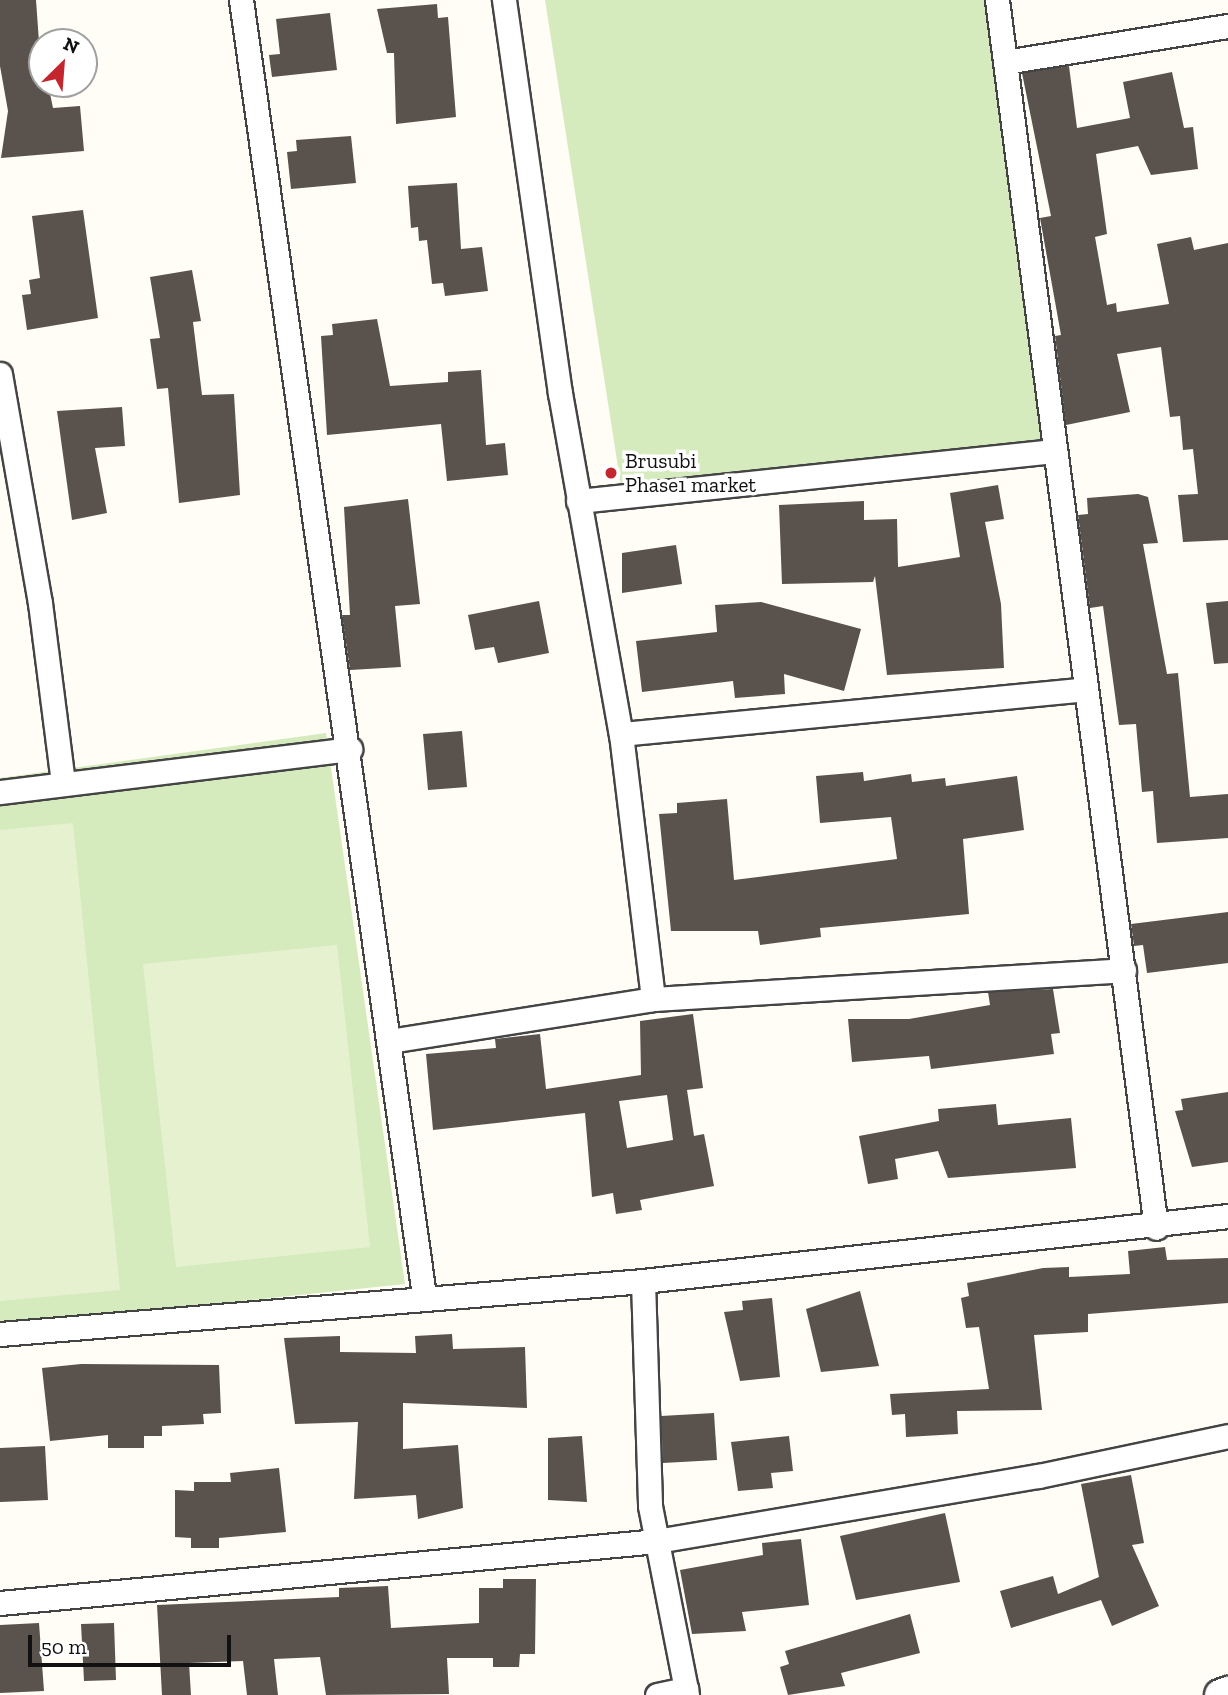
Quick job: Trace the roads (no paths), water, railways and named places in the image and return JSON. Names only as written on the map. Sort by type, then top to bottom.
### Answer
[{"type":"street","points":[[241,0],[350,749],[424,1295]]},
{"type":"street","points":[[504,0],[578,501],[621,734],[653,999]]},
{"type":"street","points":[[997,0],[1156,1227]]},
{"type":"street","points":[[1005,62],[1228,26]]},
{"type":"street","points":[[0,374],[40,603],[62,783]]},
{"type":"street","points":[[578,501],[1054,451]]},
{"type":"street","points":[[621,734],[1086,689]]},
{"type":"street","points":[[0,792],[62,783],[228,769],[350,749]]},
{"type":"street","points":[[389,1041],[653,999],[1124,970]]},
{"type":"street","points":[[0,1334],[424,1295],[643,1281],[1156,1227],[1228,1216]]},
{"type":"street","points":[[643,1281],[657,1541],[687,1692],[657,1695]]},
{"type":"street","points":[[0,1604],[657,1541],[1039,1476],[1228,1436]]},
{"type":"street","points":[[1220,1695],[1228,1692]]},
{"type":"place","name":"Brusubi Phase1 market","points":[[611,473]]}]
